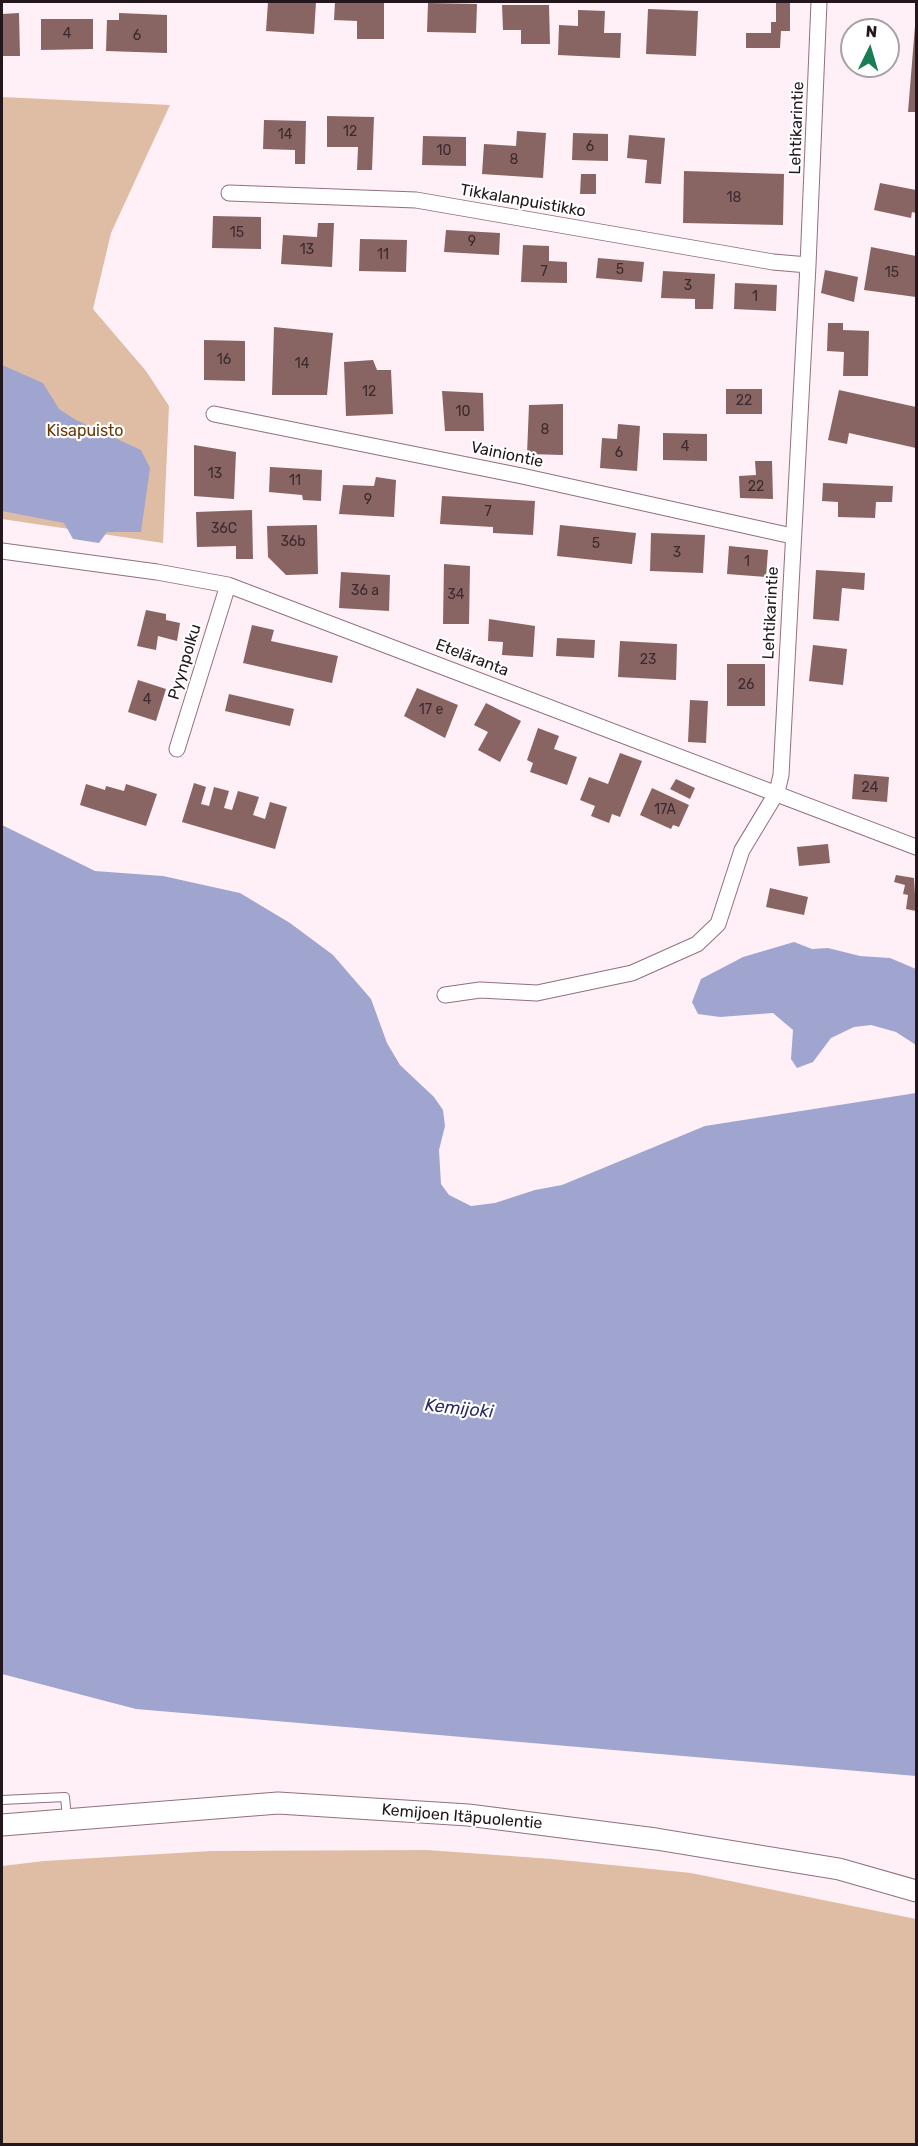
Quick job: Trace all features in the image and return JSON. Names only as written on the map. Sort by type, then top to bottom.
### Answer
[{"type":"main road","name":"Kemijoen Itäpuolentie","points":[[2,1825],[278,1803],[468,1815],[656,1839],[839,1869],[916,1891]]},
{"type":"street","name":"Lehtikarintie","points":[[445,995],[480,990],[537,993],[632,973],[697,944],[718,924],[742,850],[777,792],[781,775],[808,265],[819,2]]},
{"type":"street","name":"Tikkalanpuistikko","points":[[229,193],[416,200],[773,262],[808,265]]},
{"type":"street","name":"Vainiontie","points":[[214,414],[522,476],[792,536]]},
{"type":"street","name":"Eteläranta","points":[[2,551],[157,572],[228,585],[777,792],[916,847]]},
{"type":"street","name":"Pyynpolku","points":[[177,749],[228,585]]},
{"type":"lane","points":[[2,1800],[65,1797],[67,1820]]},
{"type":"green space","name":"Kisapuisto","points":[[2,97],[170,105],[111,233],[93,309],[146,371],[169,406],[163,543],[2,519]]},
{"type":"green space","points":[[427,1850],[552,1859],[691,1873],[916,1919],[916,2144],[2,2144],[2,1866],[44,1861],[211,1851]]},
{"type":"water","points":[[2,365],[43,383],[59,409],[76,420],[141,450],[150,468],[141,532],[107,532],[99,543],[73,539],[64,523],[2,511]]},
{"type":"water","name":"Kemijoki","points":[[2,825],[95,871],[163,876],[240,893],[290,923],[333,955],[371,999],[387,1043],[400,1065],[434,1097],[443,1110],[445,1126],[439,1150],[441,1184],[449,1195],[471,1206],[495,1203],[535,1190],[562,1185],[705,1126],[916,1093],[916,1776],[136,1709],[2,1674]]},
{"type":"water","points":[[794,942],[812,949],[828,948],[860,956],[890,958],[916,969],[916,1045],[896,1032],[871,1025],[854,1027],[831,1038],[813,1062],[797,1068],[791,1059],[793,1030],[773,1013],[720,1017],[698,1014],[692,1002],[701,979],[743,957]]},
{"type":"building","points":[[268,2],[316,2],[314,34],[266,31]]},
{"type":"building","points":[[335,2],[384,2],[384,39],[357,39],[357,21],[334,20]]},
{"type":"building","points":[[776,2],[790,2],[790,31],[781,31],[780,48],[746,48],[746,33],[771,33],[771,22],[776,22]]},
{"type":"building","points":[[428,3],[477,4],[476,33],[427,32]]},
{"type":"building","points":[[502,5],[549,5],[550,44],[521,44],[521,30],[503,30]]},
{"type":"building","points":[[648,9],[698,11],[696,56],[646,54]]},
{"type":"building","points":[[578,10],[605,11],[604,33],[621,33],[620,58],[558,55],[559,25],[578,26]]},
{"type":"building","points":[[19,13],[20,56],[2,56],[2,14]]},
{"type":"building","points":[[119,13],[167,15],[167,53],[106,51],[107,20],[119,20]]},
{"type":"building","points":[[41,19],[93,19],[93,49],[41,50]]},
{"type":"building","points":[[915,26],[916,112],[908,112]]},
{"type":"building","points":[[327,116],[374,117],[372,170],[357,170],[358,147],[327,147]]},
{"type":"building","points":[[264,120],[306,121],[305,164],[295,164],[295,150],[263,149]]},
{"type":"building","points":[[517,131],[546,133],[543,178],[482,174],[484,144],[516,146]]},
{"type":"building","points":[[573,133],[608,134],[608,161],[572,160]]},
{"type":"building","points":[[629,135],[665,138],[661,184],[645,183],[647,160],[627,158]]},
{"type":"building","points":[[423,136],[466,137],[466,166],[422,165]]},
{"type":"building","points":[[684,171],[784,174],[783,225],[683,223]]},
{"type":"building","points":[[581,174],[596,174],[596,194],[580,194]]},
{"type":"building","points":[[880,183],[916,190],[916,213],[912,212],[911,218],[874,210]]},
{"type":"building","points":[[213,216],[261,217],[261,249],[212,248]]},
{"type":"building","points":[[318,223],[334,223],[332,267],[281,264],[283,235],[317,237]]},
{"type":"building","points":[[446,230],[500,233],[499,255],[444,252]]},
{"type":"building","points":[[360,239],[407,240],[406,272],[359,271]]},
{"type":"building","points":[[523,245],[549,246],[549,261],[567,262],[567,283],[521,282]]},
{"type":"building","points":[[871,247],[916,256],[916,297],[864,290]]},
{"type":"building","points":[[598,258],[644,262],[642,282],[596,278]]},
{"type":"building","points":[[825,270],[858,277],[854,302],[821,293]]},
{"type":"building","points":[[663,271],[715,274],[713,309],[695,309],[695,299],[661,298]]},
{"type":"building","points":[[735,283],[777,285],[776,311],[734,309]]},
{"type":"building","points":[[828,323],[843,323],[843,330],[869,331],[868,376],[843,376],[844,352],[827,351]]},
{"type":"building","points":[[274,327],[333,333],[327,395],[272,395]]},
{"type":"building","points":[[204,340],[245,341],[245,381],[204,380]]},
{"type":"building","points":[[373,360],[377,370],[391,370],[393,414],[346,416],[344,362]]},
{"type":"building","points":[[726,389],[762,389],[762,414],[726,414]]},
{"type":"building","points":[[839,390],[916,407],[916,448],[849,433],[847,444],[828,440]]},
{"type":"building","points":[[442,391],[483,393],[484,431],[445,431]]},
{"type":"building","points":[[563,404],[563,455],[527,454],[529,405]]},
{"type":"building","points":[[618,424],[640,426],[637,471],[600,468],[602,438],[617,439]]},
{"type":"building","points":[[663,433],[707,434],[707,461],[663,460]]},
{"type":"building","points":[[194,445],[236,452],[234,499],[194,496]]},
{"type":"building","points":[[755,461],[772,461],[773,499],[740,498],[739,476],[756,475]]},
{"type":"building","points":[[270,467],[322,470],[321,501],[303,500],[302,495],[269,492]]},
{"type":"building","points":[[376,477],[396,480],[394,517],[339,514],[343,485],[374,486]]},
{"type":"building","points":[[823,483],[893,486],[892,502],[876,502],[875,518],[838,517],[838,502],[822,501]]},
{"type":"building","points":[[442,496],[535,501],[533,535],[493,533],[493,527],[440,524]]},
{"type":"building","points":[[252,510],[253,559],[236,559],[236,546],[197,547],[196,512]]},
{"type":"building","points":[[317,525],[318,574],[286,575],[268,557],[267,526]]},
{"type":"building","points":[[560,525],[636,533],[632,564],[557,556]]},
{"type":"building","points":[[651,533],[705,535],[703,573],[650,571]]},
{"type":"building","points":[[729,546],[768,550],[766,577],[727,574]]},
{"type":"building","points":[[444,564],[470,566],[469,624],[443,624]]},
{"type":"building","points":[[816,570],[865,573],[864,590],[842,588],[839,621],[813,619]]},
{"type":"building","points":[[341,572],[390,575],[389,611],[339,608]]},
{"type":"building","points":[[146,610],[166,614],[166,620],[180,623],[177,641],[158,636],[156,650],[137,646]]},
{"type":"building","points":[[489,619],[535,626],[533,657],[502,655],[503,642],[488,641]]},
{"type":"building","points":[[252,625],[274,630],[271,641],[338,656],[332,683],[243,663]]},
{"type":"building","points":[[557,638],[595,640],[594,658],[556,656]]},
{"type":"building","points":[[620,641],[677,644],[676,680],[618,677]]},
{"type":"building","points":[[813,645],[847,649],[843,685],[809,681]]},
{"type":"building","points":[[727,664],[765,664],[765,706],[727,706]]},
{"type":"building","points":[[138,680],[166,689],[156,721],[128,712]]},
{"type":"building","points":[[417,688],[458,705],[445,738],[404,716]]},
{"type":"building","points":[[229,694],[294,709],[290,726],[225,711]]},
{"type":"building","points":[[690,700],[708,701],[706,743],[688,742]]},
{"type":"building","points":[[486,703],[521,721],[500,762],[478,750],[488,732],[474,725]]},
{"type":"building","points":[[538,728],[559,736],[554,749],[577,757],[567,785],[530,772],[533,763],[527,760]]},
{"type":"building","points":[[620,753],[642,761],[620,817],[612,814],[609,823],[591,816],[595,806],[580,800],[589,777],[608,784]]},
{"type":"building","points":[[854,774],[889,777],[887,802],[852,799]]},
{"type":"building","points":[[676,779],[695,788],[690,799],[670,789]]},
{"type":"building","points":[[194,783],[206,787],[201,804],[209,806],[214,787],[229,791],[224,808],[232,810],[238,791],[259,797],[253,815],[265,819],[270,802],[287,807],[275,849],[182,822]]},
{"type":"building","points":[[86,784],[105,790],[106,786],[124,791],[126,784],[157,794],[146,826],[80,805]]},
{"type":"building","points":[[652,788],[689,805],[679,827],[673,825],[671,829],[640,815]]},
{"type":"building","points":[[828,844],[830,863],[799,866],[797,847]]},
{"type":"building","points":[[896,875],[914,878],[916,911],[906,909],[908,895],[903,894],[905,885],[894,882]]},
{"type":"building","points":[[770,888],[808,897],[804,915],[766,907]]}]
